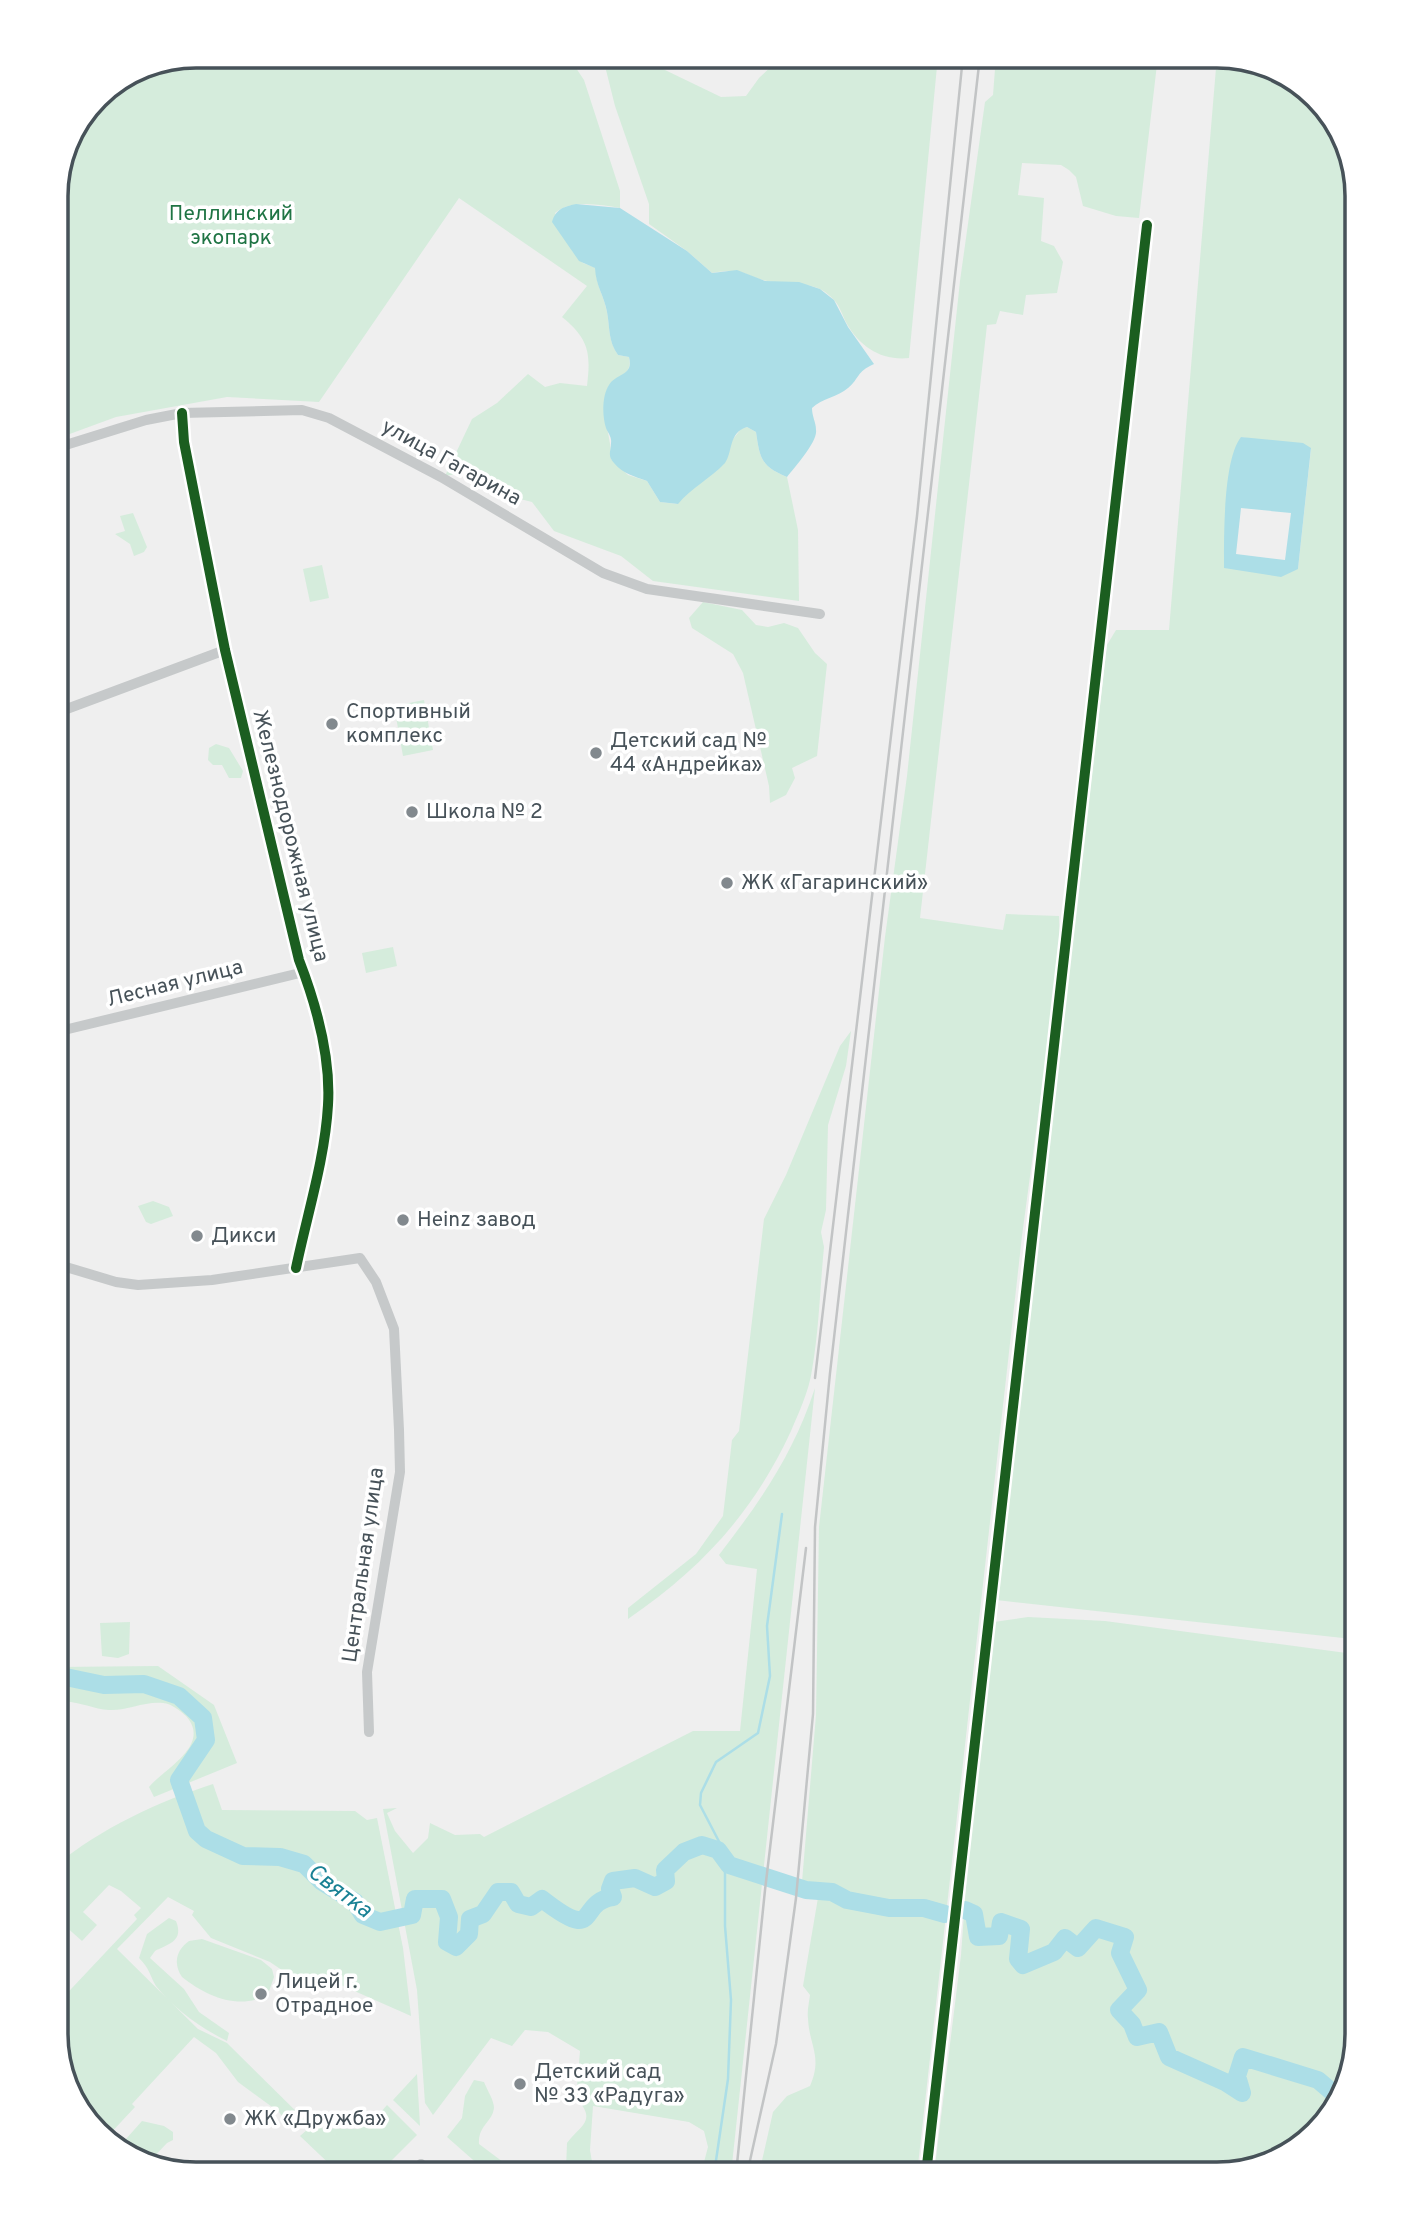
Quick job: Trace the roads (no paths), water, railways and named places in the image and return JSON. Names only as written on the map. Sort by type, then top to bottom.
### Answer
[{"type":"street","points":[[927,2162],[1147,225]]},
{"type":"street","name":"улица Гагарина","points":[[69,444],[146,420],[183,413],[287,408],[329,418],[441,477],[603,573],[646,589],[820,614]]},
{"type":"street","name":"Железнодорожная улица","points":[[183,413],[184,442],[225,650],[274,862],[304,972],[316,1004],[328,1105],[296,1268]]},
{"type":"street","points":[[69,708],[225,650]]},
{"type":"street","name":"Лесная улица","points":[[69,1029],[304,972]]},
{"type":"street","name":"Центральная улица","points":[[68,1268],[116,1282],[138,1285],[212,1280],[360,1258],[376,1282],[394,1329],[400,1472],[367,1672],[369,1732]]},
{"type":"water","points":[[576,204],[620,208],[687,251],[712,273],[737,270],[765,281],[799,282],[820,289],[834,300],[848,327],[874,364],[861,372],[844,391],[812,408],[816,435],[787,477],[763,461],[756,432],[747,427],[734,438],[725,463],[678,504],[660,502],[647,481],[617,467],[610,456],[611,439],[604,418],[604,400],[609,385],[627,371],[630,363],[629,357],[618,355],[612,345],[606,306],[595,268],[579,261],[552,222],[561,209]]},
{"type":"water","points":[[1241,437],[1303,443],[1311,448],[1298,569],[1281,577],[1224,568],[1226,499],[1235,448]],"holes":[[[1241,508],[1291,513],[1285,560],[1236,554]]]},
{"type":"waterway","points":[[716,2162],[728,2079],[731,2000],[725,1926],[725,1853],[700,1805],[701,1793],[716,1762],[758,1733],[770,1676],[767,1626],[782,1514]]},
{"type":"waterway","name":"Святка","points":[[68,1678],[104,1685],[144,1684],[179,1696],[203,1718],[206,1740],[179,1780],[197,1831],[206,1839],[243,1856],[280,1857],[304,1864],[321,1881],[355,1902],[363,1915],[380,1922],[412,1915],[415,1899],[442,1899],[449,1917],[447,1942],[456,1947],[469,1934],[470,1919],[483,1914],[498,1892],[511,1892],[518,1904],[531,1907],[542,1899],[560,1912],[581,1920],[602,1900],[613,1897],[610,1889],[613,1881],[635,1878],[655,1887],[666,1881],[665,1870],[684,1852],[702,1845],[718,1850],[729,1865],[806,1890],[832,1892],[847,1900],[889,1908],[924,1908],[945,1914]]},
{"type":"waterway","name":"Святка","points":[[965,1910],[974,1914],[978,1937],[999,1936],[1001,1922],[1021,1929],[1018,1959],[1023,1965],[1054,1952],[1065,1938],[1078,1948],[1096,1928],[1125,1937],[1120,1953],[1138,1990],[1119,2010],[1132,2024],[1137,2037],[1159,2032],[1169,2057],[1225,2082],[1242,2093],[1237,2076],[1243,2057],[1318,2080],[1332,2092]]},
{"type":"railway","points":[[815,1378],[917,516],[962,69]]},
{"type":"railway","points":[[750,2162],[776,2044],[796,1898],[813,1714],[815,1527],[830,1373],[979,69]]},
{"type":"railway","points":[[737,2162],[765,1890],[806,1548]]},
{"type":"place","name":"Спортивный комплекс","points":[[332,724]]},
{"type":"place","name":"Детский сад № 44 «Андрейка»","points":[[596,753]]},
{"type":"place","name":"Школа № 2","points":[[412,812]]},
{"type":"place","name":"ЖК «Гагаринский»","points":[[727,883]]},
{"type":"place","name":"Heinz завод","points":[[403,1220]]},
{"type":"place","name":"Дикси","points":[[197,1236]]},
{"type":"place","name":"Лицей г. Отрадное","points":[[261,1994]]},
{"type":"place","name":"Детский сад № 33 «Радуга»","points":[[520,2084]]},
{"type":"place","name":"ЖК «Дружба»","points":[[230,2119]]},
{"type":"park label","name":"Пеллинский экопарк","points":[[231,226]]}]
